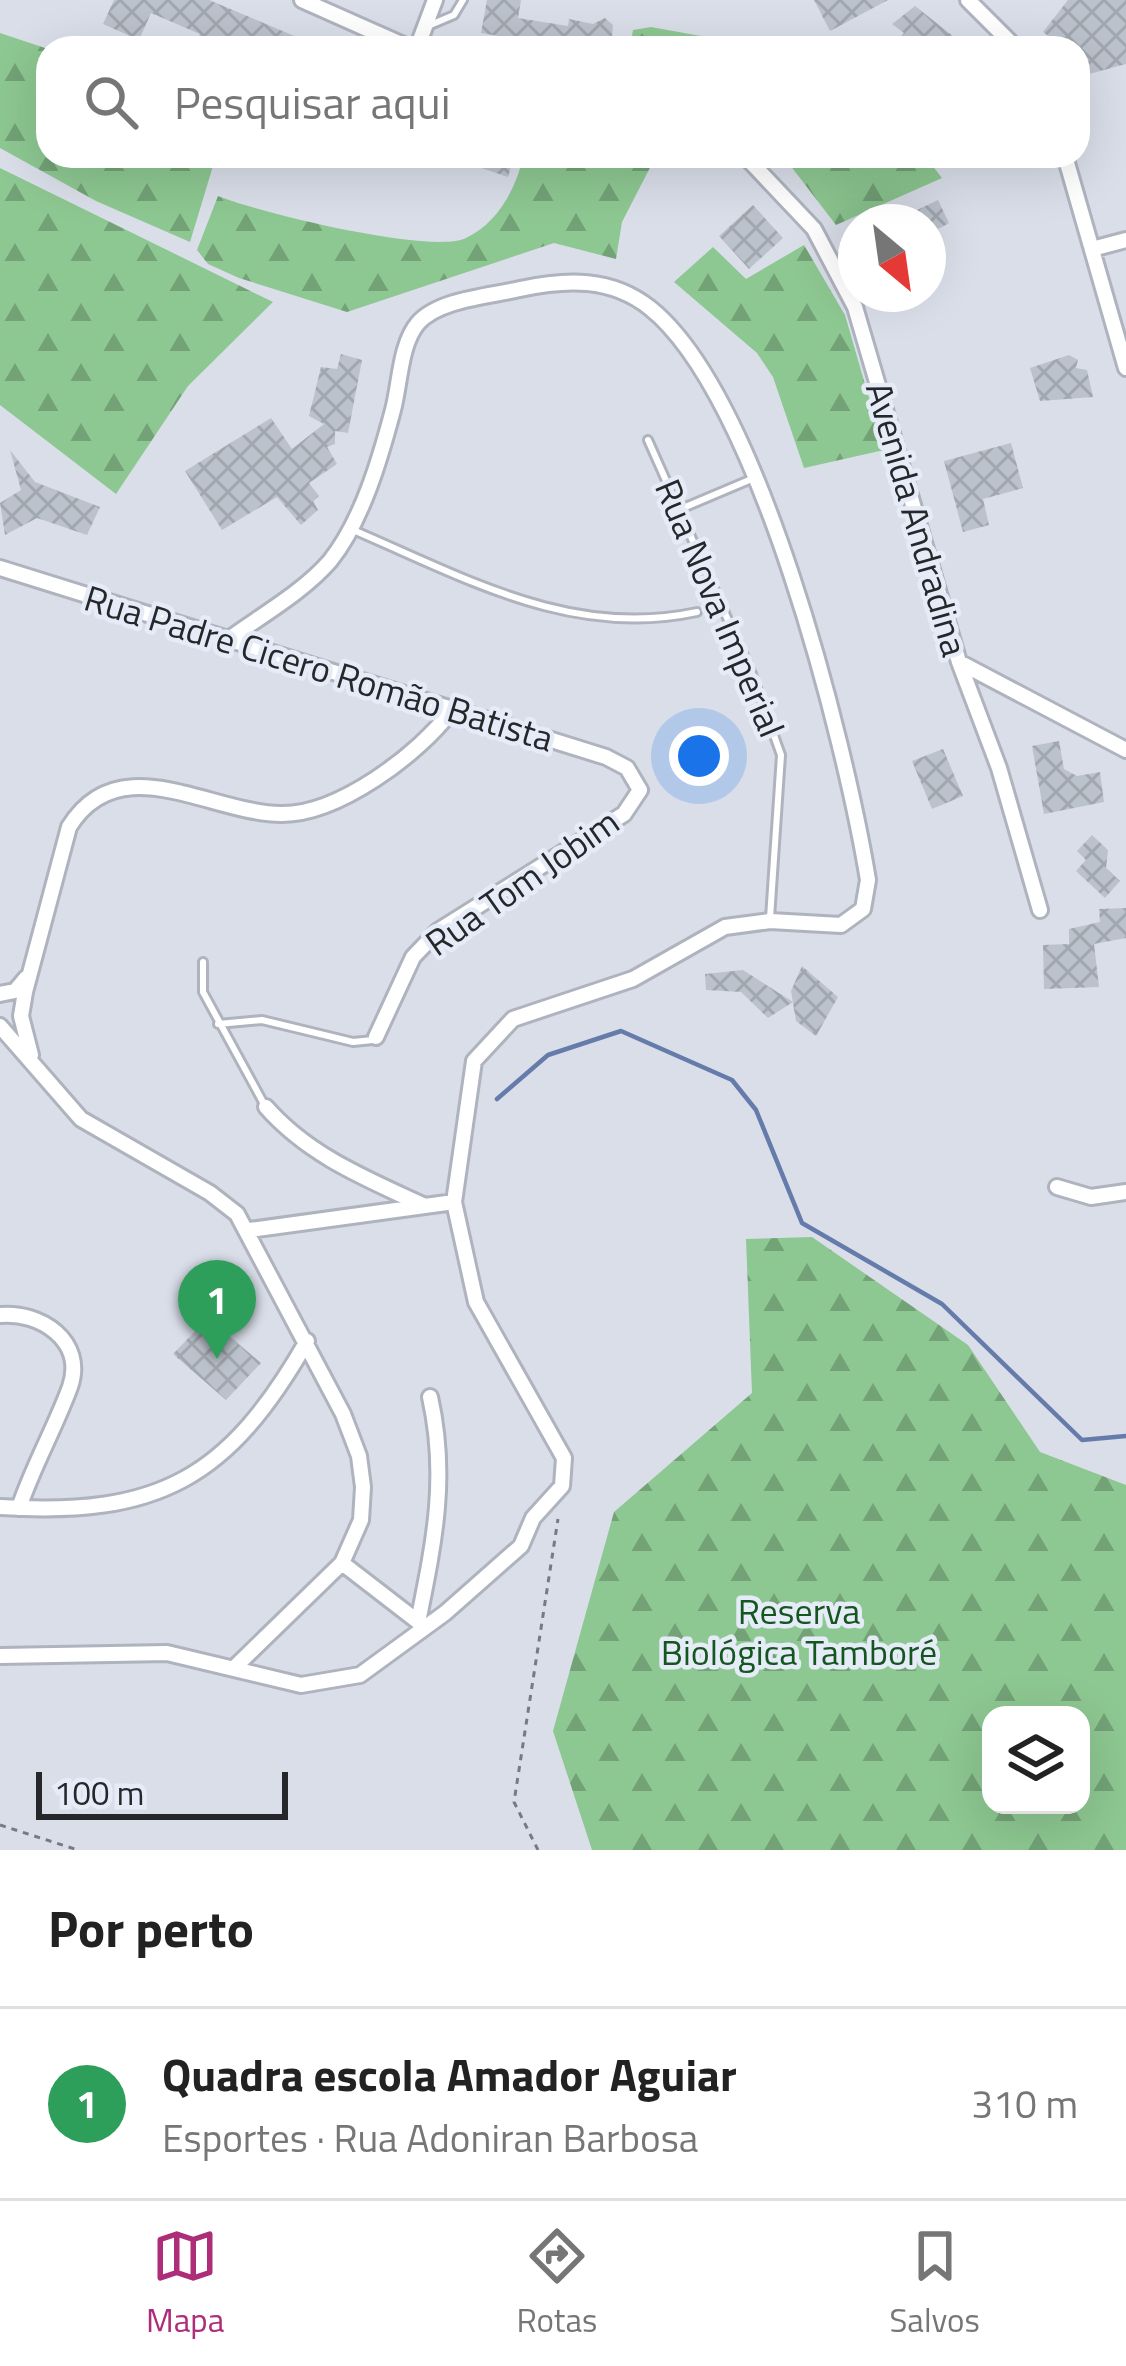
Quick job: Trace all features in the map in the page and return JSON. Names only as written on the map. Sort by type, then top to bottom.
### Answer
[{"type":"street","points":[[302,0],[386,36]]},
{"type":"street","points":[[420,36],[435,0]]},
{"type":"street","points":[[968,0],[1004,36]]},
{"type":"street","name":"Avenida Andradina","points":[[757,168],[793,204],[839,269],[958,662],[999,768],[1040,910]]},
{"type":"street","points":[[1068,168],[1126,368]]},
{"type":"street","points":[[1092,249],[1126,240]]},
{"type":"street","points":[[0,1656],[132,1651],[235,1667],[289,1683],[334,1684],[381,1664],[421,1625],[521,1546],[533,1518],[565,1475],[559,1443],[476,1302],[454,1202],[467,1083],[474,1061],[496,1031],[541,1007],[633,979],[724,928],[770,921],[841,925],[863,909],[868,880],[825,690],[757,477],[697,361],[673,328],[626,293],[560,280],[467,301],[416,326],[392,415],[349,529],[329,562],[229,639]]},
{"type":"street","name":"Rua Padre Cicero Romão Batista","points":[[0,568],[606,757],[634,776]]},
{"type":"street","points":[[958,662],[1126,750]]},
{"type":"street","points":[[34,1066],[21,1016],[69,827],[81,807],[125,785],[148,786],[254,812],[315,809],[418,750],[452,711]]},
{"type":"street","name":"Rua Tom Jobim","points":[[376,1037],[413,957],[438,931],[624,814],[640,790],[634,776]]},
{"type":"street","points":[[0,994],[15,991],[33,963]]},
{"type":"street","points":[[0,1025],[81,1119],[210,1193],[250,1230],[359,1456],[361,1520],[342,1563],[235,1667]]},
{"type":"street","points":[[266,1107],[338,1166],[424,1206]]},
{"type":"street","points":[[1057,1187],[1091,1197],[1126,1192]]},
{"type":"street","points":[[250,1230],[454,1202]]},
{"type":"street","points":[[0,1315],[33,1315],[49,1324],[70,1359],[71,1384],[19,1508]]},
{"type":"street","points":[[0,1507],[95,1510],[126,1503],[189,1476],[252,1425],[307,1341]]},
{"type":"street","points":[[421,1625],[441,1497],[440,1442],[430,1397]]},
{"type":"street","points":[[342,1563],[421,1625]]},
{"type":"lane","points":[[424,27],[454,15],[463,0]]},
{"type":"lane","name":"Rua Nova Imperial","points":[[648,440],[682,508],[781,755],[770,921]]},
{"type":"lane","points":[[682,508],[757,477]]},
{"type":"lane","points":[[349,529],[539,608],[635,622],[698,613]]},
{"type":"lane","points":[[203,962],[202,992],[266,1107]]},
{"type":"lane","name":"Rua Tom Jobim","points":[[218,1024],[262,1019],[353,1042],[376,1037]]},
{"type":"path","points":[[538,1850],[514,1802],[558,1519]]},
{"type":"path","points":[[0,1825],[78,1850]]},
{"type":"green space","points":[[651,27],[700,36],[632,36],[633,30]]},
{"type":"green space","points":[[0,33],[36,45],[36,168],[0,148]]},
{"type":"green space","points":[[0,168],[273,302],[188,386],[116,494],[0,405]]},
{"type":"green space","points":[[36,168],[212,168],[190,242],[96,201]]},
{"type":"green space","points":[[520,168],[650,168],[622,222],[616,259],[554,243],[347,312],[239,278],[208,264],[197,250],[218,196],[305,221],[447,242],[466,238],[488,223]]},
{"type":"green space","points":[[792,168],[934,168],[942,178],[883,204],[838,204],[838,224]]},
{"type":"green space","points":[[804,245],[838,303],[838,312],[845,315],[884,450],[804,468],[773,377],[757,353],[674,282],[713,247],[746,279]]},
{"type":"green space","name":"Reserva Biológica Tamboré","points":[[812,1237],[968,1345],[1040,1452],[1126,1485],[1126,1850],[592,1850],[553,1731],[614,1512],[752,1393],[746,1239]]},
{"type":"building","points":[[114,0],[209,0],[294,36],[199,36],[151,13],[141,36],[103,24]]},
{"type":"building","points":[[487,0],[521,0],[518,18],[568,26],[569,19],[593,24],[605,18],[613,25],[612,36],[481,33]]},
{"type":"building","points":[[814,0],[888,0],[830,31]]},
{"type":"building","points":[[1068,0],[1126,0],[1126,64],[1090,74],[1090,36],[1043,32]]},
{"type":"building","points":[[915,6],[953,36],[901,36],[904,33],[892,24]]},
{"type":"building","points":[[481,168],[511,168],[508,177]]},
{"type":"building","points":[[753,205],[783,238],[749,269],[719,236]]},
{"type":"building","points":[[341,354],[362,360],[348,433],[335,431],[335,444],[327,447],[337,464],[309,483],[319,496],[313,501],[318,510],[301,525],[277,497],[222,530],[185,471],[271,418],[292,449],[324,424],[309,416],[321,367],[337,369]]},
{"type":"building","points":[[1069,355],[1078,360],[1076,368],[1087,370],[1093,397],[1040,401],[1030,368]]},
{"type":"building","points":[[1011,443],[1023,488],[983,499],[989,525],[963,532],[944,461]]},
{"type":"building","points":[[10,450],[35,482],[100,507],[87,535],[37,518],[5,535],[0,503],[21,490]]},
{"type":"building","points":[[1059,741],[1064,769],[1077,776],[1100,772],[1104,802],[1044,814],[1032,746]]},
{"type":"building","points":[[943,749],[963,796],[932,809],[912,761]]},
{"type":"building","points":[[1092,835],[1108,850],[1106,868],[1120,881],[1105,898],[1076,871],[1086,860],[1077,851]]},
{"type":"building","points":[[1126,908],[1126,938],[1094,944],[1099,987],[1044,989],[1043,945],[1069,944],[1069,929],[1100,922],[1099,909]]},
{"type":"building","points":[[802,966],[838,997],[816,1036],[796,1021],[791,991]]},
{"type":"building","points":[[743,970],[793,1002],[768,1018],[741,992],[706,990],[705,974]]},
{"type":"building","points":[[208,1318],[261,1363],[226,1400],[173,1354]]},
{"type":"waterway","points":[[497,1099],[548,1055],[621,1031],[732,1080],[756,1110],[802,1223],[942,1304],[1082,1440],[1126,1436]]},
{"type":"place","name":"Quadra escola Amador Aguiar","points":[[217,1359]]}]
